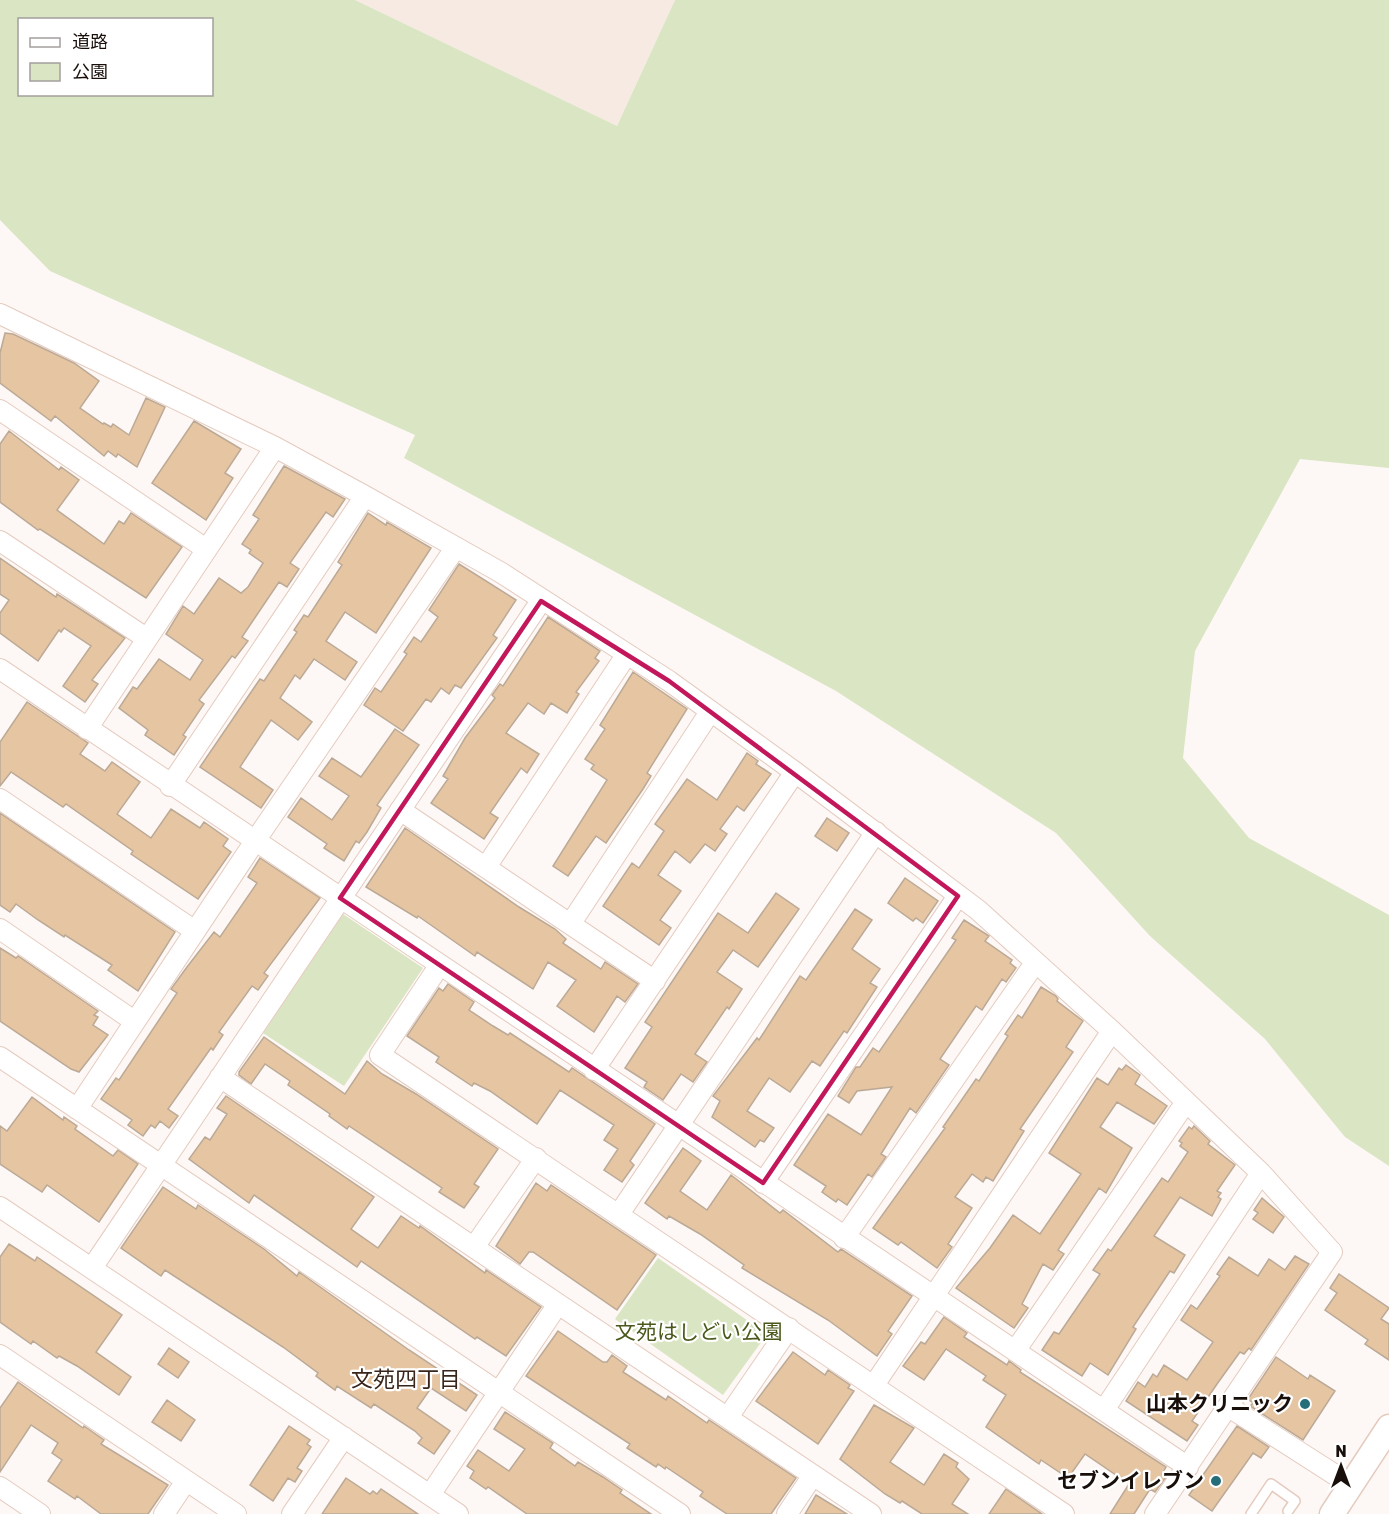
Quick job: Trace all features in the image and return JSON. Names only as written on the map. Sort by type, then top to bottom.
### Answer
[{"type":"street","points":[[0,314],[275,447],[500,572],[627,654],[795,772],[978,910],[1112,1031],[1261,1173],[1332,1252],[1155,1514]]},
{"type":"street","points":[[0,410],[206,549]]},
{"type":"street","points":[[87,729],[275,447]]},
{"type":"street","points":[[170,786],[365,496]]},
{"type":"street","points":[[0,541],[146,638]]},
{"type":"street","points":[[77,1109],[255,841],[456,547]]},
{"type":"street","points":[[92,1268],[159,1165],[541,600]]},
{"type":"street","points":[[486,867],[627,654]]},
{"type":"street","points":[[0,669],[170,786],[1188,1467]]},
{"type":"street","points":[[571,923],[710,712]]},
{"type":"street","points":[[594,1070],[795,772]]},
{"type":"street","points":[[0,799],[195,931]]},
{"type":"street","points":[[400,810],[655,981]]},
{"type":"street","points":[[619,1214],[876,832]]},
{"type":"street","points":[[763,1183],[958,896]]},
{"type":"street","points":[[0,929],[134,1021]]},
{"type":"street","points":[[844,1238],[1035,963]]},
{"type":"street","points":[[439,966],[380,1055],[1064,1514]]},
{"type":"street","points":[[874,1385],[1112,1031]]},
{"type":"street","points":[[0,1057],[680,1514]]},
{"type":"street","points":[[220,1077],[871,1514]]},
{"type":"street","points":[[1015,1351],[1186,1102]]},
{"type":"street","points":[[474,1247],[536,1158]]},
{"type":"street","points":[[1104,1410],[1261,1173]]},
{"type":"street","points":[[2,1212],[92,1268],[458,1514]]},
{"type":"street","points":[[430,1495],[558,1304]]},
{"type":"street","points":[[728,1417],[789,1328]]},
{"type":"street","points":[[0,1355],[236,1514]]},
{"type":"street","points":[[1228,1407],[1351,1485]]},
{"type":"street","points":[[1332,1514],[1389,1426]]},
{"type":"street","points":[[292,1514],[344,1437]]},
{"type":"street","points":[[787,1514],[813,1475]]},
{"type":"street","points":[[164,1514],[186,1481]]},
{"type":"street","points":[[0,1487],[40,1514]]},
{"type":"lane","points":[[1251,1514],[1270,1484],[1295,1501],[1289,1513]]},
{"type":"highlighted area","points":[[541,601],[669,681],[958,896],[763,1183],[340,898]]},
{"type":"shaded area","points":[[355,0],[675,0],[617,126]]},
{"type":"green space","points":[[0,0],[355,0],[617,126],[675,0],[1389,0],[1389,468],[1300,459],[1195,651],[1183,758],[1249,838],[1389,915],[1389,1166],[1345,1137],[1265,1039],[1150,936],[1056,833],[836,691],[404,458],[415,435],[50,271],[0,220]]},
{"type":"green space","points":[[343,914],[423,968],[344,1086],[263,1033]]},
{"type":"green space","name":"文苑はしどい公園","points":[[658,1258],[767,1334],[723,1395],[615,1319]]},
{"type":"building","points":[[5,333],[13,334],[74,363],[99,381],[80,408],[103,424],[111,427],[113,424],[129,435],[146,398],[165,407],[137,467],[118,454],[116,457],[108,451],[104,456],[55,416],[51,421],[0,383],[0,353]]},
{"type":"building","points":[[194,421],[241,449],[225,473],[233,478],[206,520],[152,483]]},
{"type":"building","points":[[9,431],[59,470],[61,467],[79,480],[57,510],[104,544],[119,521],[124,524],[131,513],[182,547],[146,598],[40,529],[38,530],[0,502],[0,444]]},
{"type":"building","points":[[284,466],[345,499],[333,517],[326,512],[290,563],[299,569],[287,587],[279,582],[242,637],[248,641],[235,658],[232,656],[199,700],[204,704],[183,735],[186,737],[174,755],[145,735],[148,730],[119,708],[133,687],[137,689],[159,659],[190,680],[203,660],[166,634],[183,606],[194,614],[219,578],[241,593],[248,587],[263,563],[249,553],[251,550],[242,544],[259,519],[253,515]]},
{"type":"building","points":[[368,513],[431,548],[376,633],[345,612],[326,641],[357,662],[345,680],[314,659],[300,679],[295,675],[280,698],[312,722],[298,740],[271,720],[240,767],[273,790],[261,808],[200,767],[260,679],[264,681],[297,632],[294,630],[304,615],[308,617],[342,565],[338,562]]},
{"type":"building","points":[[0,558],[56,597],[57,594],[125,638],[92,680],[98,684],[85,702],[63,686],[91,646],[64,628],[61,632],[59,630],[38,661],[0,633],[0,613],[9,600],[0,594]]},
{"type":"building","points":[[459,564],[516,600],[493,635],[497,638],[461,688],[455,685],[449,694],[441,688],[431,702],[426,699],[403,731],[364,705],[375,688],[381,692],[407,654],[404,652],[414,637],[421,642],[438,617],[429,610]]},
{"type":"building","points":[[548,617],[600,651],[595,658],[599,661],[576,692],[579,694],[567,713],[551,703],[544,714],[528,703],[506,733],[539,754],[527,773],[521,768],[490,813],[498,818],[484,839],[431,803],[448,779],[443,776],[465,738],[495,698],[492,695],[500,684],[503,686]]},
{"type":"building","points":[[633,672],[687,709],[647,773],[651,776],[606,843],[596,836],[568,876],[553,866],[607,780],[591,769],[594,765],[585,759],[605,729],[600,725]]},
{"type":"building","points":[[27,702],[88,743],[80,754],[105,771],[112,762],[140,782],[117,814],[151,838],[171,809],[200,828],[204,822],[228,839],[223,846],[231,852],[198,899],[131,854],[133,851],[66,804],[63,807],[11,772],[0,786],[0,742]]},
{"type":"building","points":[[395,729],[419,745],[377,805],[381,808],[367,832],[359,843],[356,841],[344,861],[324,848],[327,844],[288,817],[301,798],[332,820],[349,796],[319,776],[332,758],[361,777]]},
{"type":"building","points":[[747,753],[758,761],[756,764],[771,774],[744,811],[737,806],[720,829],[727,834],[715,851],[705,844],[690,863],[675,851],[658,875],[681,891],[660,920],[671,928],[659,945],[603,906],[632,863],[639,868],[664,831],[655,824],[687,779],[717,800]]},
{"type":"building","points":[[0,813],[175,932],[138,991],[108,970],[112,965],[65,935],[64,937],[16,904],[10,912],[0,905]]},
{"type":"building","points":[[827,818],[849,833],[837,851],[815,836]]},
{"type":"building","points":[[405,828],[519,907],[555,929],[566,939],[563,943],[601,969],[605,962],[638,984],[625,1002],[617,996],[594,1032],[557,1006],[576,980],[548,962],[533,989],[477,952],[475,956],[418,916],[417,918],[366,887]]},
{"type":"building","points":[[260,858],[320,898],[264,973],[268,976],[258,990],[252,986],[219,1032],[223,1035],[213,1050],[211,1048],[168,1109],[178,1116],[169,1128],[160,1121],[155,1128],[151,1125],[143,1136],[128,1125],[132,1120],[101,1099],[116,1078],[119,1080],[177,993],[171,989],[214,932],[220,937],[257,883],[248,877]]},
{"type":"building","points":[[905,878],[938,901],[923,923],[916,918],[913,921],[888,903]]},
{"type":"building","points":[[776,893],[799,909],[758,967],[733,950],[717,972],[742,989],[695,1054],[707,1062],[693,1082],[681,1074],[663,1100],[644,1087],[647,1082],[625,1068],[652,1027],[645,1022],[718,913],[748,933]]},
{"type":"building","points":[[855,909],[872,920],[852,949],[880,969],[870,983],[877,987],[847,1033],[844,1031],[820,1066],[812,1061],[790,1092],[769,1078],[747,1111],[774,1128],[764,1142],[760,1140],[755,1147],[712,1117],[720,1101],[713,1096],[757,1038],[759,1040],[800,976],[806,980]]},
{"type":"building","points":[[964,920],[989,936],[985,941],[1012,960],[1010,963],[1016,968],[1006,982],[1002,979],[982,1010],[976,1006],[940,1059],[949,1065],[916,1113],[910,1108],[881,1154],[886,1157],[872,1177],[868,1174],[847,1205],[838,1199],[836,1202],[822,1192],[826,1186],[794,1165],[828,1114],[861,1135],[892,1087],[857,1091],[849,1103],[838,1096],[856,1067],[860,1067],[873,1048],[879,1052],[956,940],[952,938]]},
{"type":"building","points":[[0,948],[16,958],[18,956],[98,1011],[94,1015],[98,1017],[93,1025],[108,1035],[79,1072],[71,1069],[0,1021]]},
{"type":"building","points":[[448,984],[474,1002],[469,1010],[508,1035],[510,1033],[569,1072],[572,1068],[655,1124],[630,1161],[634,1165],[622,1182],[604,1170],[618,1149],[604,1140],[614,1125],[560,1090],[537,1124],[490,1091],[474,1083],[472,1086],[436,1062],[439,1057],[407,1036],[439,988],[443,991]]},
{"type":"building","points":[[1041,987],[1056,996],[1057,1001],[1083,1021],[1066,1047],[1073,1052],[1020,1129],[1024,1131],[993,1181],[986,1177],[983,1182],[972,1174],[955,1197],[972,1208],[948,1244],[952,1247],[937,1268],[901,1242],[898,1245],[873,1228],[945,1128],[943,1127],[976,1079],[979,1081],[1008,1036],[1005,1034],[1018,1015],[1022,1018]]},
{"type":"building","points":[[264,1037],[345,1094],[367,1061],[382,1074],[498,1149],[474,1184],[479,1187],[464,1208],[439,1192],[442,1188],[349,1126],[347,1129],[329,1116],[330,1114],[288,1085],[290,1081],[265,1064],[251,1084],[239,1075]]},
{"type":"building","points":[[1126,1065],[1140,1075],[1135,1084],[1167,1106],[1154,1124],[1117,1102],[1100,1127],[1132,1148],[1106,1193],[1099,1188],[1058,1250],[1064,1254],[1053,1270],[1043,1264],[1022,1304],[1028,1308],[1014,1328],[956,1288],[990,1248],[1013,1215],[1040,1234],[1081,1174],[1049,1153],[1097,1078],[1108,1085],[1119,1068],[1122,1070]]},
{"type":"building","points":[[226,1096],[374,1197],[351,1229],[378,1248],[401,1216],[419,1228],[420,1226],[485,1273],[486,1270],[541,1307],[506,1356],[477,1337],[475,1339],[361,1261],[357,1267],[254,1195],[249,1203],[189,1159],[205,1137],[210,1140],[227,1114],[217,1108]]},
{"type":"building","points":[[32,1097],[63,1120],[64,1117],[77,1126],[75,1129],[113,1156],[118,1150],[138,1164],[99,1222],[47,1185],[42,1192],[0,1164],[0,1126],[7,1131]]},
{"type":"building","points":[[1194,1126],[1210,1141],[1208,1144],[1235,1165],[1217,1191],[1221,1193],[1218,1197],[1221,1199],[1212,1216],[1180,1197],[1154,1236],[1185,1255],[1174,1273],[1170,1271],[1133,1327],[1136,1329],[1108,1375],[1090,1363],[1082,1376],[1042,1350],[1054,1332],[1059,1334],[1100,1274],[1093,1270],[1108,1249],[1111,1251],[1162,1178],[1168,1182],[1188,1152],[1180,1146],[1182,1143],[1179,1141],[1189,1127],[1192,1129]]},
{"type":"building","points":[[683,1148],[701,1161],[680,1191],[707,1210],[731,1175],[780,1213],[783,1210],[838,1252],[841,1249],[912,1296],[888,1331],[892,1334],[877,1356],[828,1320],[742,1268],[744,1265],[700,1234],[669,1216],[667,1219],[645,1203]]},
{"type":"building","points":[[536,1183],[547,1191],[551,1185],[656,1255],[617,1310],[533,1252],[529,1252],[520,1264],[496,1246]]},
{"type":"building","points":[[163,1187],[196,1209],[198,1205],[264,1249],[297,1276],[299,1272],[477,1395],[466,1411],[431,1388],[417,1408],[450,1431],[434,1454],[418,1443],[422,1438],[415,1431],[374,1404],[371,1408],[337,1386],[335,1390],[316,1376],[318,1373],[283,1347],[165,1270],[161,1276],[121,1248]]},
{"type":"building","points":[[1262,1198],[1284,1217],[1273,1233],[1253,1219],[1258,1213],[1254,1210]]},
{"type":"building","points":[[9,1244],[35,1261],[37,1257],[122,1315],[96,1352],[131,1377],[119,1395],[77,1366],[59,1356],[57,1358],[33,1341],[31,1344],[0,1322],[0,1257]]},
{"type":"building","points":[[1295,1256],[1309,1264],[1251,1350],[1249,1348],[1244,1354],[1240,1352],[1217,1384],[1192,1421],[1198,1425],[1187,1441],[1126,1401],[1138,1382],[1145,1387],[1153,1374],[1157,1377],[1164,1365],[1187,1380],[1213,1342],[1181,1320],[1191,1305],[1197,1309],[1220,1276],[1217,1274],[1229,1257],[1258,1276],[1269,1259],[1285,1270]]},
{"type":"building","points":[[1339,1274],[1389,1308],[1381,1319],[1389,1324],[1389,1360],[1365,1344],[1368,1340],[1325,1310],[1337,1293],[1330,1288]]},
{"type":"building","points":[[944,1317],[967,1333],[964,1337],[1007,1365],[1009,1361],[1021,1370],[1020,1372],[1166,1467],[1162,1474],[1166,1477],[1155,1492],[1150,1489],[1134,1514],[1110,1514],[1129,1484],[1085,1454],[1068,1478],[1041,1460],[1039,1464],[986,1427],[1006,1395],[983,1380],[986,1376],[946,1349],[924,1380],[903,1366],[921,1342],[925,1344]]},
{"type":"building","points":[[558,1331],[603,1362],[607,1362],[612,1355],[627,1366],[623,1372],[666,1400],[668,1396],[707,1423],[709,1420],[796,1478],[771,1514],[727,1514],[700,1496],[703,1492],[666,1467],[665,1469],[658,1464],[656,1467],[627,1448],[630,1444],[526,1376]]},
{"type":"building","points":[[169,1348],[189,1362],[178,1378],[158,1364]]},
{"type":"building","points":[[793,1352],[825,1375],[828,1370],[850,1385],[848,1388],[854,1391],[818,1444],[756,1401]]},
{"type":"building","name":"山本クリニック","points":[[1276,1357],[1308,1379],[1310,1375],[1335,1391],[1303,1440],[1250,1406],[1253,1403],[1248,1399]]},
{"type":"building","points":[[18,1382],[104,1440],[101,1444],[168,1485],[148,1514],[101,1514],[77,1496],[75,1499],[48,1481],[62,1460],[52,1453],[58,1443],[31,1425],[0,1472],[0,1408]]},
{"type":"building","points":[[167,1400],[195,1420],[181,1441],[152,1422]]},
{"type":"building","points":[[874,1405],[914,1428],[890,1462],[924,1485],[944,1454],[958,1463],[956,1467],[969,1479],[952,1504],[968,1514],[922,1514],[902,1501],[900,1503],[885,1494],[840,1459]]},
{"type":"building","points":[[505,1412],[553,1443],[550,1448],[575,1466],[578,1462],[603,1477],[622,1490],[620,1493],[651,1514],[527,1514],[488,1487],[486,1489],[470,1478],[474,1471],[467,1466],[478,1450],[509,1471],[525,1449],[494,1429]]},
{"type":"building","points":[[289,1426],[310,1440],[307,1444],[311,1447],[297,1468],[302,1471],[295,1482],[288,1478],[273,1501],[250,1485]]},
{"type":"building","points":[[1237,1426],[1269,1447],[1261,1458],[1253,1453],[1212,1511],[1189,1495]]},
{"type":"building","points":[[346,1478],[370,1494],[373,1491],[377,1494],[381,1489],[418,1514],[322,1514]]},
{"type":"building","points":[[1006,1489],[1042,1514],[989,1514]]},
{"type":"building","points":[[816,1495],[847,1514],[805,1514]]},
{"type":"place","name":"山本クリニック","points":[[1305,1404]]},
{"type":"place","name":"セブンイレブン","points":[[1216,1481]]},
{"type":"district","name":"文苑四丁目","points":[[406,1379]]}]
